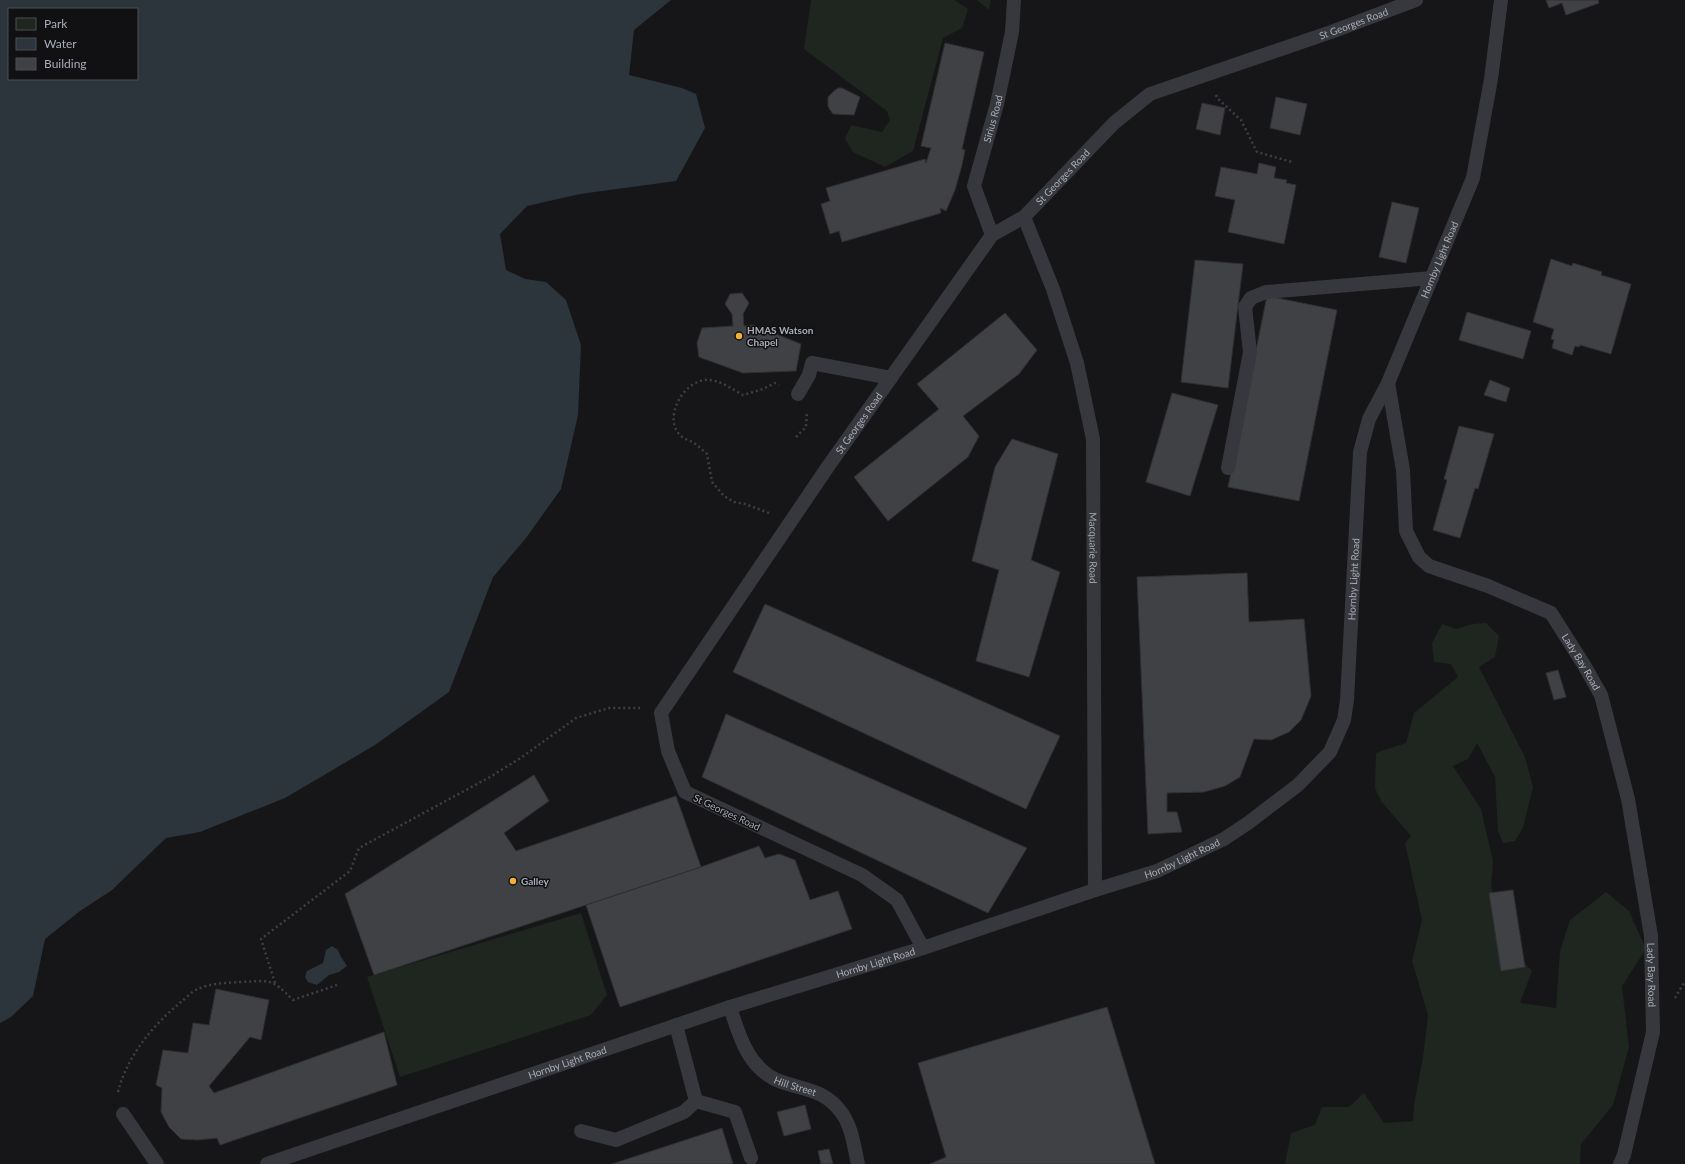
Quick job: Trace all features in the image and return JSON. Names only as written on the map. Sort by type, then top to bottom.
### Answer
[{"type":"lane","name":"Sirius Road","points":[[992,235],[974,186],[997,104],[1012,32],[1014,0]]},
{"type":"lane","name":"St Georges Road","points":[[923,948],[897,900],[862,875],[685,792],[668,751],[661,713],[827,468],[992,235],[1024,217],[1114,123],[1150,94],[1332,32],[1416,0]]},
{"type":"lane","name":"Hornby Light Road","points":[[267,1164],[730,1007],[923,948],[1095,890],[1157,871],[1224,838],[1248,823],[1298,785],[1330,752],[1344,720],[1348,700],[1360,452],[1370,420],[1388,382],[1473,178],[1491,78],[1501,0]]},
{"type":"lane","name":"Macquarie Road","points":[[1024,217],[1053,289],[1077,363],[1093,439],[1095,890]]},
{"type":"lane","points":[[1228,468],[1250,352],[1246,307],[1251,298],[1266,292],[1432,278]]},
{"type":"lane","points":[[798,394],[809,376],[812,363],[891,378]]},
{"type":"lane","name":"Lady Bay Road","points":[[1388,382],[1403,470],[1406,531],[1419,557],[1429,566],[1488,586],[1551,613],[1601,695],[1628,799],[1651,936],[1653,1032],[1624,1155],[1620,1164]]},
{"type":"lane","name":"Hill Street","points":[[730,1007],[740,1039],[756,1064],[768,1075],[782,1082],[819,1093],[832,1102],[842,1112],[849,1125],[858,1164]]},
{"type":"lane","points":[[676,1025],[696,1101]]},
{"type":"lane","points":[[581,1131],[616,1140],[684,1112],[696,1101]]},
{"type":"lane","points":[[696,1101],[735,1112],[751,1158]]},
{"type":"lane","points":[[123,1114],[157,1164]]},
{"type":"path","points":[[1207,74],[1217,98],[1241,120],[1257,152],[1292,162]]},
{"type":"path","points":[[774,515],[745,504],[734,502],[724,496],[712,482],[707,454],[693,442],[681,436],[675,425],[674,413],[681,394],[696,382],[707,380],[724,385],[743,395],[775,384],[787,387],[802,398],[808,414],[806,426],[796,437]]},
{"type":"path","points":[[275,983],[261,939],[350,871],[359,848],[490,777],[522,757],[576,718],[609,708],[647,708]]},
{"type":"path","points":[[123,1114],[117,1096],[121,1081],[146,1036],[166,1014],[198,989],[221,983],[272,980],[293,1000],[337,985]]},
{"type":"green space","points":[[811,0],[954,0],[968,9],[962,28],[943,38],[913,151],[885,167],[853,152],[845,139],[851,125],[882,132],[890,120],[887,111],[804,49]]},
{"type":"green space","points":[[977,0],[991,0],[989,10]]},
{"type":"green space","points":[[1486,623],[1499,636],[1495,657],[1479,667],[1525,757],[1533,787],[1523,828],[1515,841],[1503,843],[1498,831],[1495,777],[1477,743],[1468,759],[1453,766],[1481,809],[1493,861],[1491,887],[1520,959],[1532,971],[1520,1003],[1556,1008],[1560,951],[1570,920],[1606,892],[1629,911],[1646,949],[1622,986],[1629,1047],[1613,1105],[1581,1144],[1580,1164],[1285,1164],[1291,1133],[1315,1125],[1322,1107],[1349,1107],[1364,1093],[1384,1123],[1413,1121],[1414,1105],[1423,1057],[1428,1015],[1412,961],[1422,920],[1405,843],[1411,836],[1381,801],[1375,788],[1376,753],[1406,743],[1414,713],[1458,677],[1451,664],[1434,662],[1432,643],[1442,624],[1456,629],[1473,624]]},
{"type":"green space","points":[[581,913],[607,995],[591,1015],[400,1077],[367,977]]},
{"type":"water","points":[[0,0],[671,0],[634,30],[629,75],[682,88],[696,94],[705,128],[676,181],[580,194],[527,206],[500,234],[506,270],[525,279],[546,282],[566,300],[581,345],[578,415],[561,489],[526,538],[493,577],[449,692],[375,745],[285,798],[200,832],[166,838],[112,890],[80,911],[45,939],[33,996],[11,1017],[0,1023]]},
{"type":"water","points":[[332,946],[338,950],[347,966],[339,972],[329,975],[317,985],[308,982],[305,977],[307,971],[323,963],[326,950]]},
{"type":"building","points":[[1546,0],[1598,0],[1599,3],[1566,15],[1562,3],[1549,8]]},
{"type":"building","points":[[945,43],[984,52],[962,149],[965,150],[962,165],[955,190],[946,211],[940,208],[941,213],[842,242],[839,231],[830,234],[821,204],[830,201],[826,188],[925,159],[926,163],[931,148],[921,146]]},
{"type":"building","points":[[838,88],[842,88],[860,97],[854,115],[833,114],[830,110],[828,106],[828,97]]},
{"type":"building","points":[[1276,97],[1307,104],[1300,135],[1270,128]]},
{"type":"building","points":[[1202,103],[1225,108],[1220,135],[1196,129]]},
{"type":"building","points":[[1259,163],[1276,167],[1274,178],[1287,180],[1286,183],[1296,185],[1284,244],[1228,232],[1235,200],[1215,196],[1221,167],[1257,174]]},
{"type":"building","points":[[1392,202],[1419,208],[1406,263],[1379,257]]},
{"type":"building","points":[[1551,259],[1572,266],[1573,263],[1602,272],[1601,275],[1631,284],[1611,354],[1580,345],[1579,347],[1575,346],[1572,355],[1552,348],[1554,340],[1551,339],[1554,329],[1533,322]]},
{"type":"building","points":[[1195,260],[1243,264],[1228,388],[1181,382]]},
{"type":"building","name":"HMAS Watson Chapel","points":[[742,293],[749,303],[743,314],[744,326],[753,325],[801,344],[796,371],[743,373],[699,357],[697,343],[702,328],[733,326],[732,314],[725,304],[730,294]]},
{"type":"building","points":[[1267,296],[1337,310],[1299,501],[1228,487]]},
{"type":"building","points":[[1467,312],[1531,331],[1523,359],[1459,340]]},
{"type":"building","points":[[1005,313],[1037,350],[1019,374],[963,416],[979,436],[968,457],[888,521],[854,477],[939,409],[917,384]]},
{"type":"building","points":[[1490,380],[1510,388],[1506,402],[1484,395]]},
{"type":"building","points":[[1172,393],[1218,405],[1190,496],[1146,482]]},
{"type":"building","points":[[1459,426],[1494,434],[1478,489],[1475,488],[1460,538],[1433,530],[1447,480],[1444,479]]},
{"type":"building","points":[[1012,439],[1058,454],[1031,560],[1060,572],[1029,677],[976,661],[999,570],[972,561],[995,467]]},
{"type":"building","points":[[1247,573],[1249,622],[1304,619],[1311,696],[1301,720],[1289,732],[1271,740],[1254,739],[1240,777],[1225,786],[1204,792],[1167,793],[1167,812],[1177,812],[1182,832],[1148,834],[1137,577]]},
{"type":"building","points":[[765,604],[1060,736],[1026,809],[733,672]]},
{"type":"building","points":[[1558,670],[1566,697],[1554,700],[1546,673]]},
{"type":"building","points":[[726,714],[1027,848],[988,913],[702,777]]},
{"type":"building","name":"Galley","points":[[534,775],[549,801],[504,833],[516,851],[676,796],[701,867],[374,975],[345,894]]},
{"type":"building","points":[[759,846],[765,858],[779,854],[795,860],[810,900],[838,891],[852,929],[620,1007],[586,905]]},
{"type":"building","points":[[1513,890],[1525,967],[1501,971],[1489,893]]},
{"type":"building","points":[[216,989],[269,1000],[261,1040],[250,1037],[209,1086],[214,1093],[384,1032],[397,1085],[220,1145],[217,1138],[198,1140],[181,1139],[169,1127],[161,1112],[162,1088],[156,1085],[163,1050],[188,1053],[193,1023],[209,1025]]},
{"type":"building","points":[[1107,1007],[1155,1164],[930,1164],[946,1157],[918,1063]]},
{"type":"building","points":[[805,1105],[811,1129],[784,1136],[777,1112]]},
{"type":"building","points":[[722,1128],[733,1164],[612,1164]]},
{"type":"building","points":[[829,1149],[833,1164],[821,1164],[818,1151]]},
{"type":"place","name":"HMAS Watson Chapel","points":[[739,336]]},
{"type":"place","name":"Galley","points":[[513,881]]}]
